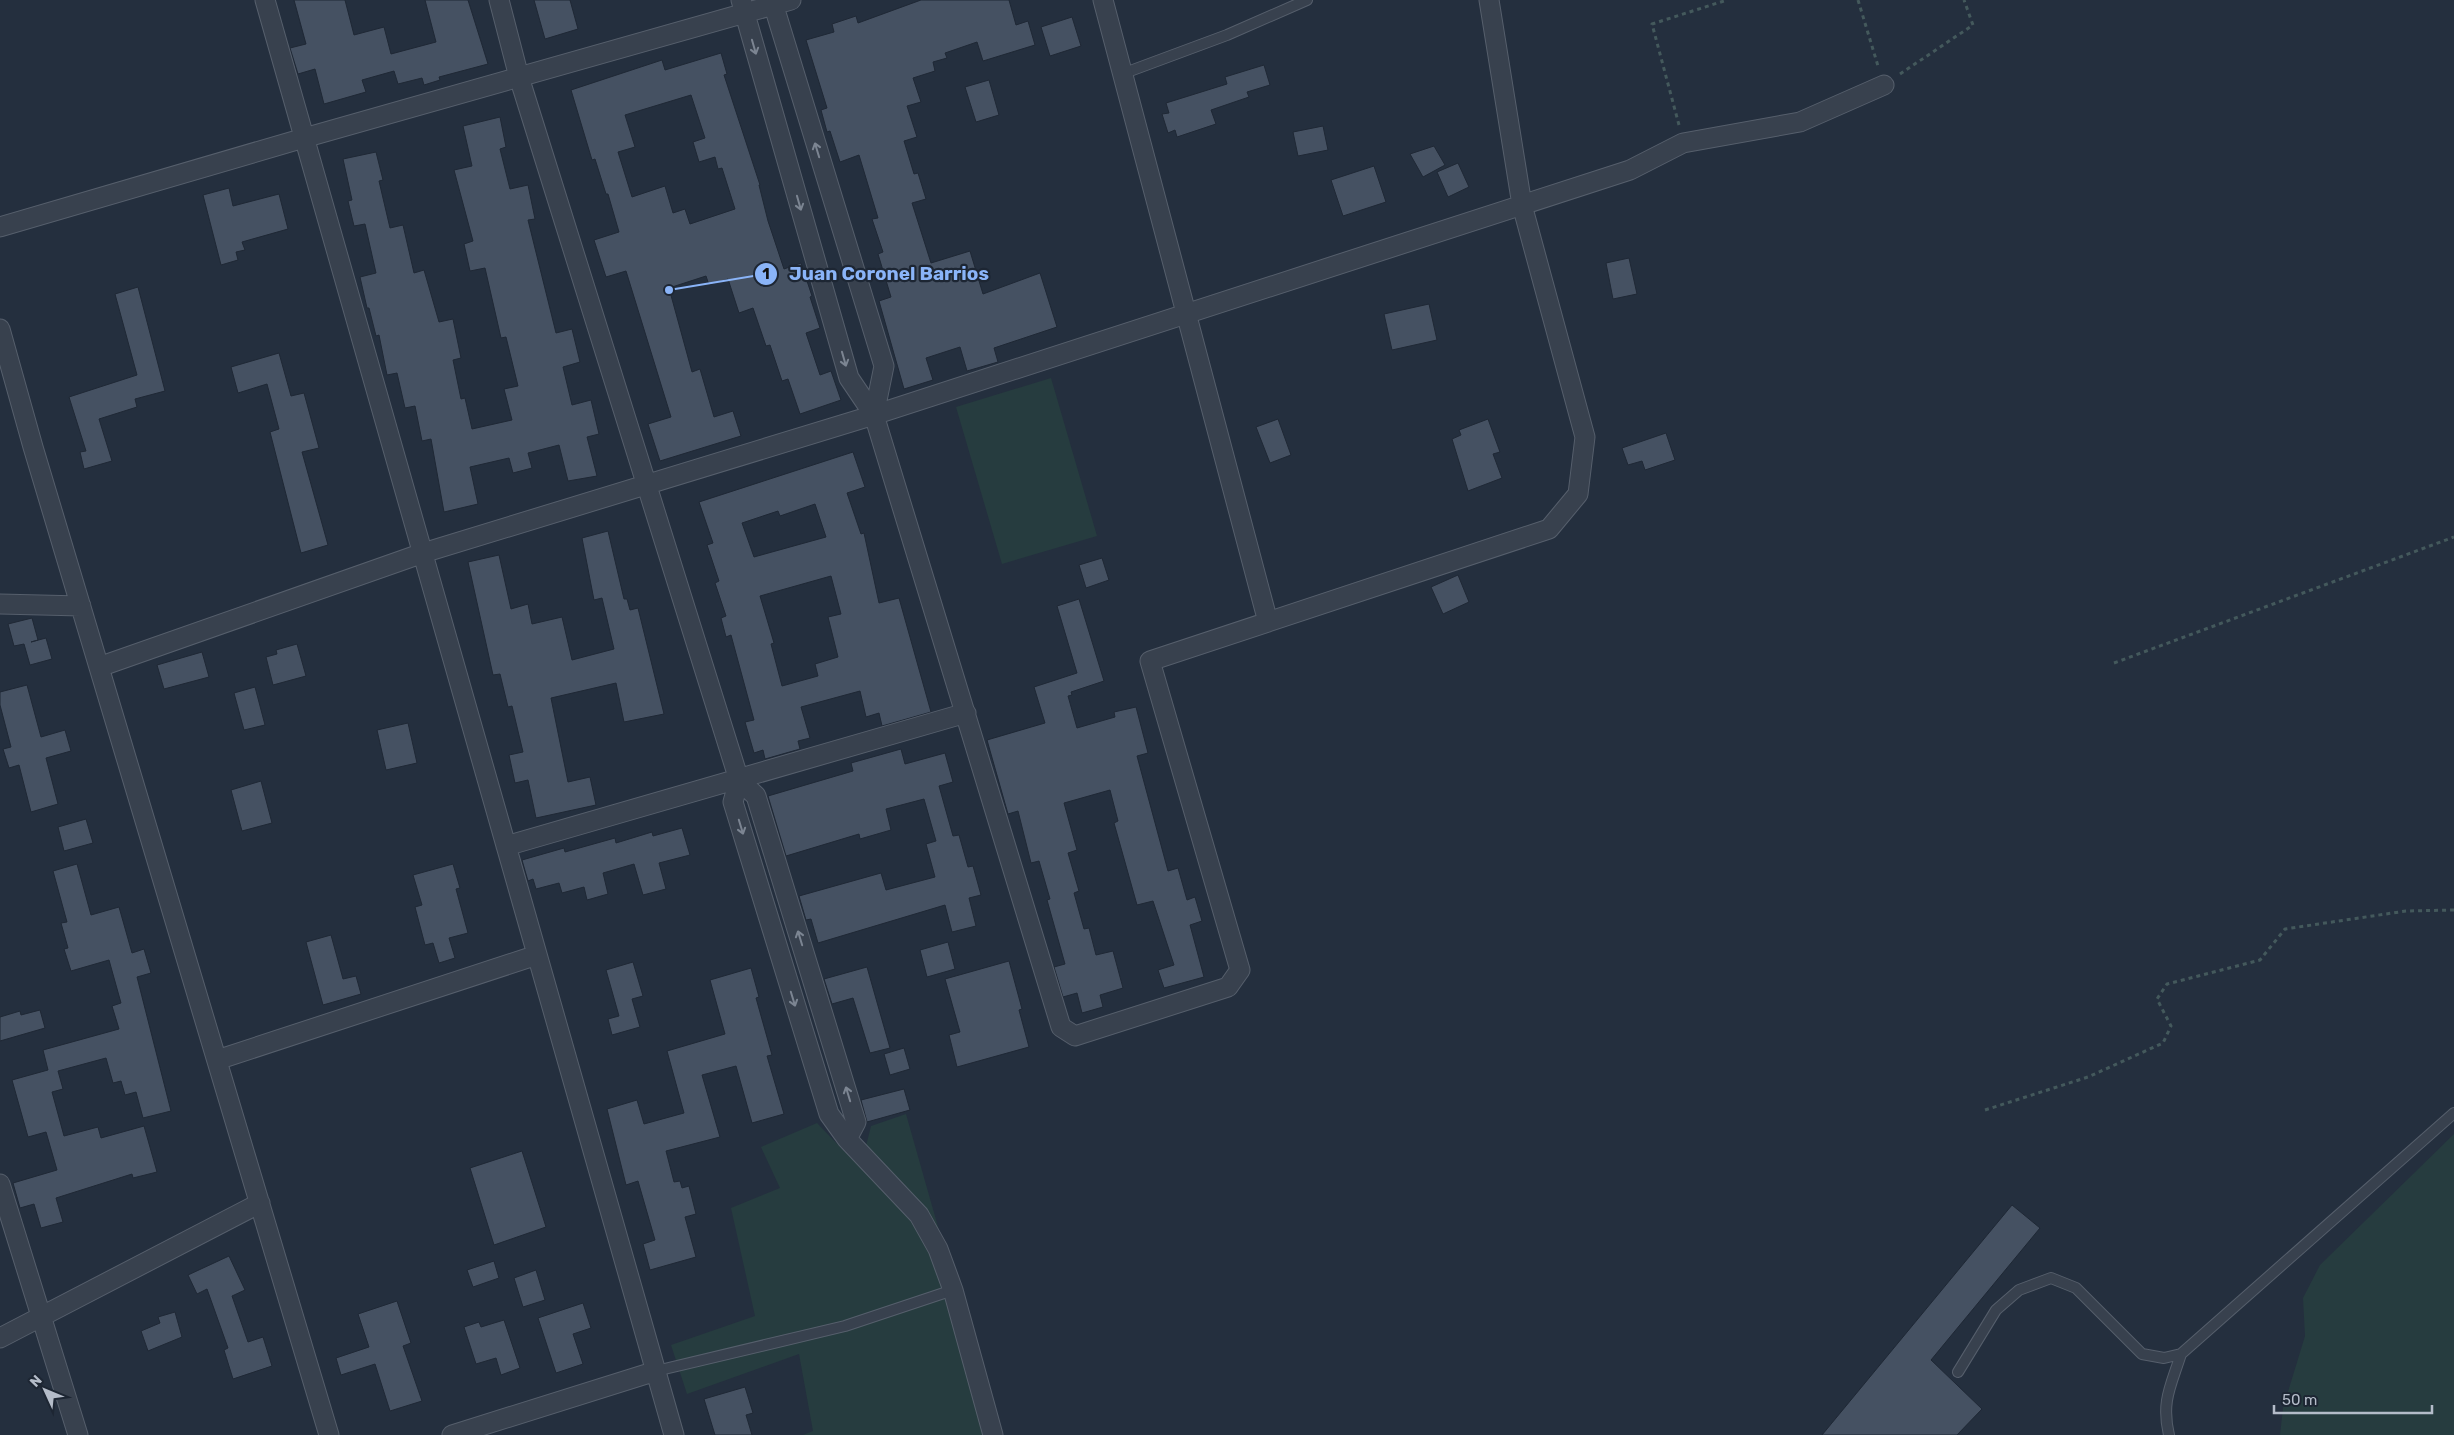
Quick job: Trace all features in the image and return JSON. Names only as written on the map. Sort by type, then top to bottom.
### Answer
[{"type":"street","points":[[265,0],[674,1435]]},
{"type":"street","points":[[499,0],[519,77],[739,780],[733,802],[829,1114],[847,1139],[919,1215],[938,1249],[953,1290],[993,1435]]},
{"type":"street","points":[[0,227],[519,77],[743,7],[791,0]]},
{"type":"street","points":[[1103,0],[1268,622]]},
{"type":"street","points":[[743,7],[849,378],[874,415],[1061,1027],[1075,1036],[1228,987],[1240,970],[1150,661],[1549,529],[1578,494],[1585,437],[1522,205],[1490,0]]},
{"type":"street","points":[[772,3],[884,366],[874,415]]},
{"type":"street","points":[[99,667],[423,553],[646,483],[874,415],[1630,170],[1683,143],[1800,122],[1884,85]]},
{"type":"street","points":[[0,329],[99,667],[330,1435]]},
{"type":"street","points":[[0,604],[81,606]]},
{"type":"street","points":[[506,846],[966,713]]},
{"type":"street","points":[[217,1060],[537,955]]},
{"type":"street","points":[[0,1184],[78,1435]]},
{"type":"street","points":[[0,1338],[42,1318],[260,1203]]},
{"type":"street","points":[[452,1435],[656,1371]]},
{"type":"lane","points":[[1122,74],[1227,35],[1307,0]]},
{"type":"lane","points":[[2169,1435],[2165,1419],[2166,1393],[2181,1354],[2454,1113]]},
{"type":"lane","points":[[1958,1372],[1996,1310],[2019,1290],[2051,1278],[2076,1288],[2142,1354],[2164,1358],[2181,1354]]},
{"type":"lane","points":[[656,1371],[845,1326],[953,1290]]},
{"type":"path","points":[[1683,143],[1652,24],[1727,0]]},
{"type":"path","points":[[1858,0],[1884,85],[1973,25],[1964,0]]},
{"type":"path","points":[[2114,663],[2454,537]]},
{"type":"path","points":[[1985,1110],[2088,1078],[2163,1043],[2171,1026],[2157,999],[2167,984],[2260,960],[2285,929],[2406,911],[2454,910]]},
{"type":"green space","points":[[1051,378],[1097,536],[1002,564],[956,407]]},
{"type":"green space","points":[[906,1114],[997,1435],[803,1435],[813,1431],[799,1354],[687,1394],[671,1345],[755,1316],[731,1208],[780,1188],[761,1147],[817,1123],[845,1152],[866,1146],[871,1126]]},
{"type":"green space","points":[[2454,1134],[2454,1435],[2280,1435],[2283,1408],[2305,1336],[2303,1298],[2320,1265]]},
{"type":"building","points":[[294,0],[345,0],[354,35],[384,27],[391,54],[436,42],[425,0],[468,0],[488,64],[439,77],[440,80],[424,85],[422,78],[398,84],[394,71],[362,80],[366,92],[324,104],[315,69],[298,74],[290,48],[306,44]]},
{"type":"building","points":[[534,0],[570,0],[578,29],[545,39]]},
{"type":"building","points":[[921,0],[1009,0],[1016,25],[1028,21],[1035,45],[983,61],[977,42],[945,53],[947,58],[933,62],[935,71],[913,78],[921,102],[907,106],[917,137],[904,141],[914,174],[918,173],[926,199],[912,203],[931,263],[970,251],[983,294],[1040,273],[1057,327],[994,348],[998,362],[967,371],[960,347],[926,358],[933,380],[904,389],[879,301],[891,297],[878,254],[883,252],[872,219],[878,218],[859,155],[840,162],[830,131],[827,132],[821,110],[827,108],[806,40],[834,32],[832,24],[856,16],[858,23]]},
{"type":"building","points":[[1072,17],[1081,46],[1050,56],[1041,27]]},
{"type":"building","points":[[721,53],[727,74],[724,75],[760,185],[768,221],[784,269],[801,263],[812,296],[810,297],[820,328],[806,333],[820,375],[831,371],[841,400],[800,414],[788,379],[782,381],[770,345],[766,346],[753,308],[739,313],[728,279],[709,285],[706,276],[669,288],[692,372],[700,369],[714,417],[733,411],[741,436],[660,461],[648,424],[671,417],[626,271],[606,277],[594,240],[619,232],[595,159],[592,160],[571,90],[662,60],[665,70]],"holes":[[[691,95],[705,138],[693,142],[699,162],[715,157],[718,169],[722,168],[735,209],[690,224],[685,209],[673,213],[665,186],[632,197],[618,152],[635,147],[625,115]]]},
{"type":"building","points":[[1264,65],[1270,85],[1247,92],[1249,97],[1211,110],[1216,124],[1177,137],[1175,130],[1168,133],[1162,114],[1169,113],[1166,103],[1227,84],[1225,77]]},
{"type":"building","points":[[989,80],[999,115],[976,122],[965,87]]},
{"type":"building","points":[[500,117],[506,147],[500,149],[510,189],[528,185],[535,219],[528,220],[556,333],[572,329],[580,362],[563,367],[572,405],[591,400],[599,434],[587,437],[597,476],[568,481],[559,445],[528,453],[532,468],[513,473],[509,458],[470,467],[478,504],[444,512],[431,439],[422,441],[415,406],[405,408],[397,373],[387,375],[379,335],[376,336],[369,308],[367,308],[360,277],[376,273],[365,224],[354,226],[348,201],[352,200],[343,159],[376,152],[383,180],[379,181],[390,228],[403,225],[414,273],[424,270],[439,322],[453,319],[461,358],[453,360],[461,399],[465,398],[472,429],[512,420],[504,389],[518,386],[506,337],[501,338],[485,268],[470,271],[464,244],[473,241],[454,170],[472,166],[463,126]]},
{"type":"building","points":[[1323,126],[1328,150],[1298,156],[1293,132]]},
{"type":"building","points":[[1434,146],[1445,165],[1423,177],[1410,154]]},
{"type":"building","points":[[1458,163],[1469,187],[1448,197],[1437,172]]},
{"type":"building","points":[[1374,166],[1386,202],[1343,216],[1331,180]]},
{"type":"building","points":[[229,188],[233,206],[279,194],[288,229],[242,242],[245,250],[236,252],[238,260],[221,265],[203,195]]},
{"type":"building","points":[[1629,258],[1637,294],[1613,299],[1606,263]]},
{"type":"building","points":[[138,287],[165,391],[135,399],[137,407],[99,419],[112,461],[84,469],[80,452],[86,451],[69,397],[137,375],[115,294]]},
{"type":"building","points":[[1429,304],[1437,340],[1392,350],[1384,314]]},
{"type":"building","points":[[279,353],[291,396],[304,393],[319,448],[302,452],[328,545],[301,553],[270,432],[279,429],[267,384],[238,393],[231,367]]},
{"type":"building","points":[[1278,419],[1291,455],[1270,463],[1256,427]]},
{"type":"building","points":[[1488,419],[1500,452],[1493,454],[1502,478],[1468,491],[1452,439],[1461,435],[1459,430]]},
{"type":"building","points":[[1666,433],[1675,460],[1645,470],[1642,461],[1628,465],[1622,448]]},
{"type":"building","points":[[853,452],[865,487],[847,493],[861,534],[864,533],[879,603],[899,598],[931,712],[882,726],[879,713],[866,717],[860,691],[801,707],[810,738],[798,741],[800,749],[765,759],[763,750],[754,753],[745,722],[754,720],[731,635],[726,637],[721,618],[726,616],[715,583],[719,581],[707,545],[713,543],[699,502]],"holes":[[[815,504],[826,537],[754,557],[742,523],[778,511],[780,516]],[[831,576],[841,614],[828,617],[838,657],[815,664],[818,676],[782,686],[771,644],[774,643],[760,596]]]},
{"type":"building","points":[[608,531],[624,599],[627,599],[630,610],[638,608],[664,714],[624,722],[616,683],[551,698],[568,782],[590,777],[596,805],[536,818],[528,780],[515,783],[509,755],[523,752],[512,706],[508,707],[500,674],[493,675],[468,562],[499,555],[511,609],[528,604],[532,624],[562,617],[572,660],[614,649],[602,598],[594,600],[582,538]]},
{"type":"building","points":[[1102,558],[1109,580],[1086,588],[1079,565]]},
{"type":"building","points":[[1458,575],[1469,602],[1443,614],[1431,587]]},
{"type":"building","points":[[1079,599],[1104,681],[1071,692],[1072,695],[1068,696],[1077,728],[1115,717],[1114,712],[1136,707],[1148,753],[1137,756],[1168,871],[1178,868],[1187,900],[1195,897],[1202,921],[1190,925],[1204,977],[1164,988],[1158,970],[1174,965],[1153,901],[1137,905],[1114,823],[1118,821],[1110,790],[1064,803],[1077,850],[1068,853],[1079,891],[1074,893],[1084,929],[1089,928],[1096,955],[1113,951],[1123,988],[1100,995],[1103,1007],[1082,1013],[1077,993],[1063,997],[1054,967],[1065,964],[1047,900],[1050,899],[1039,861],[1031,863],[1018,811],[1008,814],[987,740],[1045,723],[1034,687],[1077,673],[1057,606]]},
{"type":"building","points":[[32,618],[38,640],[31,642],[46,638],[52,659],[30,665],[24,644],[14,646],[8,624]]},
{"type":"building","points":[[297,644],[306,676],[273,685],[266,657],[277,654],[276,650]]},
{"type":"building","points":[[202,652],[209,677],[164,689],[157,665]]},
{"type":"building","points":[[27,685],[41,737],[65,730],[71,751],[46,758],[58,804],[31,812],[19,765],[9,768],[3,749],[11,747],[0,705],[0,692]]},
{"type":"building","points":[[255,687],[265,725],[244,730],[234,693]]},
{"type":"building","points":[[408,723],[417,763],[386,770],[377,730]]},
{"type":"building","points":[[901,749],[905,764],[945,753],[953,782],[939,786],[953,836],[959,835],[968,867],[973,866],[981,895],[969,898],[976,926],[952,932],[945,905],[818,943],[811,919],[806,920],[799,896],[881,873],[886,890],[935,877],[926,844],[936,841],[924,799],[886,809],[891,830],[860,839],[859,834],[786,856],[768,796],[853,771],[851,763]]},
{"type":"building","points":[[261,781],[272,823],[242,831],[231,790]]},
{"type":"building","points":[[86,819],[93,843],[64,851],[58,827]]},
{"type":"building","points":[[682,828],[690,855],[659,863],[666,889],[643,895],[634,864],[603,873],[608,894],[587,900],[584,887],[562,893],[559,883],[536,889],[533,879],[528,881],[522,860],[564,848],[565,852],[615,838],[616,843],[652,832],[653,836]]},
{"type":"building","points":[[77,864],[91,915],[119,907],[132,953],[144,949],[151,973],[137,977],[171,1111],[143,1118],[136,1092],[125,1095],[121,1081],[113,1083],[106,1058],[58,1071],[63,1089],[52,1092],[64,1136],[98,1127],[101,1138],[144,1126],[157,1172],[133,1178],[132,1174],[56,1198],[63,1222],[41,1228],[34,1204],[20,1208],[13,1183],[57,1170],[46,1132],[28,1137],[12,1080],[48,1070],[43,1050],[119,1029],[112,1006],[121,1003],[109,960],[71,971],[64,949],[68,948],[61,923],[67,922],[53,871]]},
{"type":"building","points":[[453,864],[460,888],[456,889],[468,933],[449,938],[455,958],[439,963],[433,943],[425,945],[415,907],[422,905],[413,875]]},
{"type":"building","points":[[331,935],[343,979],[356,976],[361,994],[323,1005],[306,942]]},
{"type":"building","points":[[948,942],[955,969],[927,977],[920,950]]},
{"type":"building","points":[[1009,961],[1022,1009],[1019,1010],[1029,1047],[957,1067],[949,1035],[960,1032],[945,979]]},
{"type":"building","points":[[633,962],[643,996],[632,999],[640,1027],[612,1035],[608,1019],[619,1016],[606,970]]},
{"type":"building","points":[[867,967],[890,1048],[870,1053],[853,998],[832,1004],[824,979]]},
{"type":"building","points":[[751,968],[759,997],[756,998],[772,1055],[767,1056],[784,1114],[752,1123],[736,1066],[702,1075],[720,1137],[666,1151],[674,1182],[680,1181],[682,1188],[689,1186],[696,1214],[685,1217],[696,1257],[650,1270],[643,1244],[655,1240],[638,1181],[626,1185],[607,1109],[637,1100],[644,1124],[684,1113],[667,1051],[725,1034],[710,980]]},
{"type":"building","points":[[40,1010],[45,1028],[0,1041],[0,1017],[20,1011],[21,1015]]},
{"type":"building","points":[[904,1048],[910,1069],[890,1075],[884,1054]]},
{"type":"building","points":[[904,1089],[910,1110],[867,1122],[861,1100]]},
{"type":"building","points":[[522,1151],[546,1227],[494,1245],[470,1168]]},
{"type":"building","points":[[2012,1205],[2040,1228],[1931,1360],[1982,1409],[1957,1435],[1822,1435]]},
{"type":"building","points":[[229,1256],[245,1290],[232,1296],[248,1342],[263,1337],[272,1366],[233,1379],[224,1350],[228,1348],[207,1289],[197,1294],[188,1275]]},
{"type":"building","points":[[494,1261],[499,1278],[473,1287],[467,1270]]},
{"type":"building","points":[[536,1270],[545,1300],[523,1307],[514,1278]]},
{"type":"building","points":[[397,1301],[411,1343],[403,1346],[422,1401],[390,1411],[375,1364],[341,1375],[336,1358],[369,1347],[358,1314]]},
{"type":"building","points":[[583,1303],[591,1328],[573,1334],[583,1364],[556,1373],[538,1318]]},
{"type":"building","points":[[175,1312],[182,1337],[148,1351],[141,1331],[160,1323],[158,1317]]},
{"type":"building","points":[[504,1320],[520,1368],[501,1375],[496,1358],[476,1364],[464,1327],[479,1322],[481,1327]]},
{"type":"building","points":[[745,1387],[753,1413],[746,1415],[752,1435],[715,1435],[704,1399]]},
{"type":"place","name":"Juan Coronel Barrios","points":[[669,290]]}]
